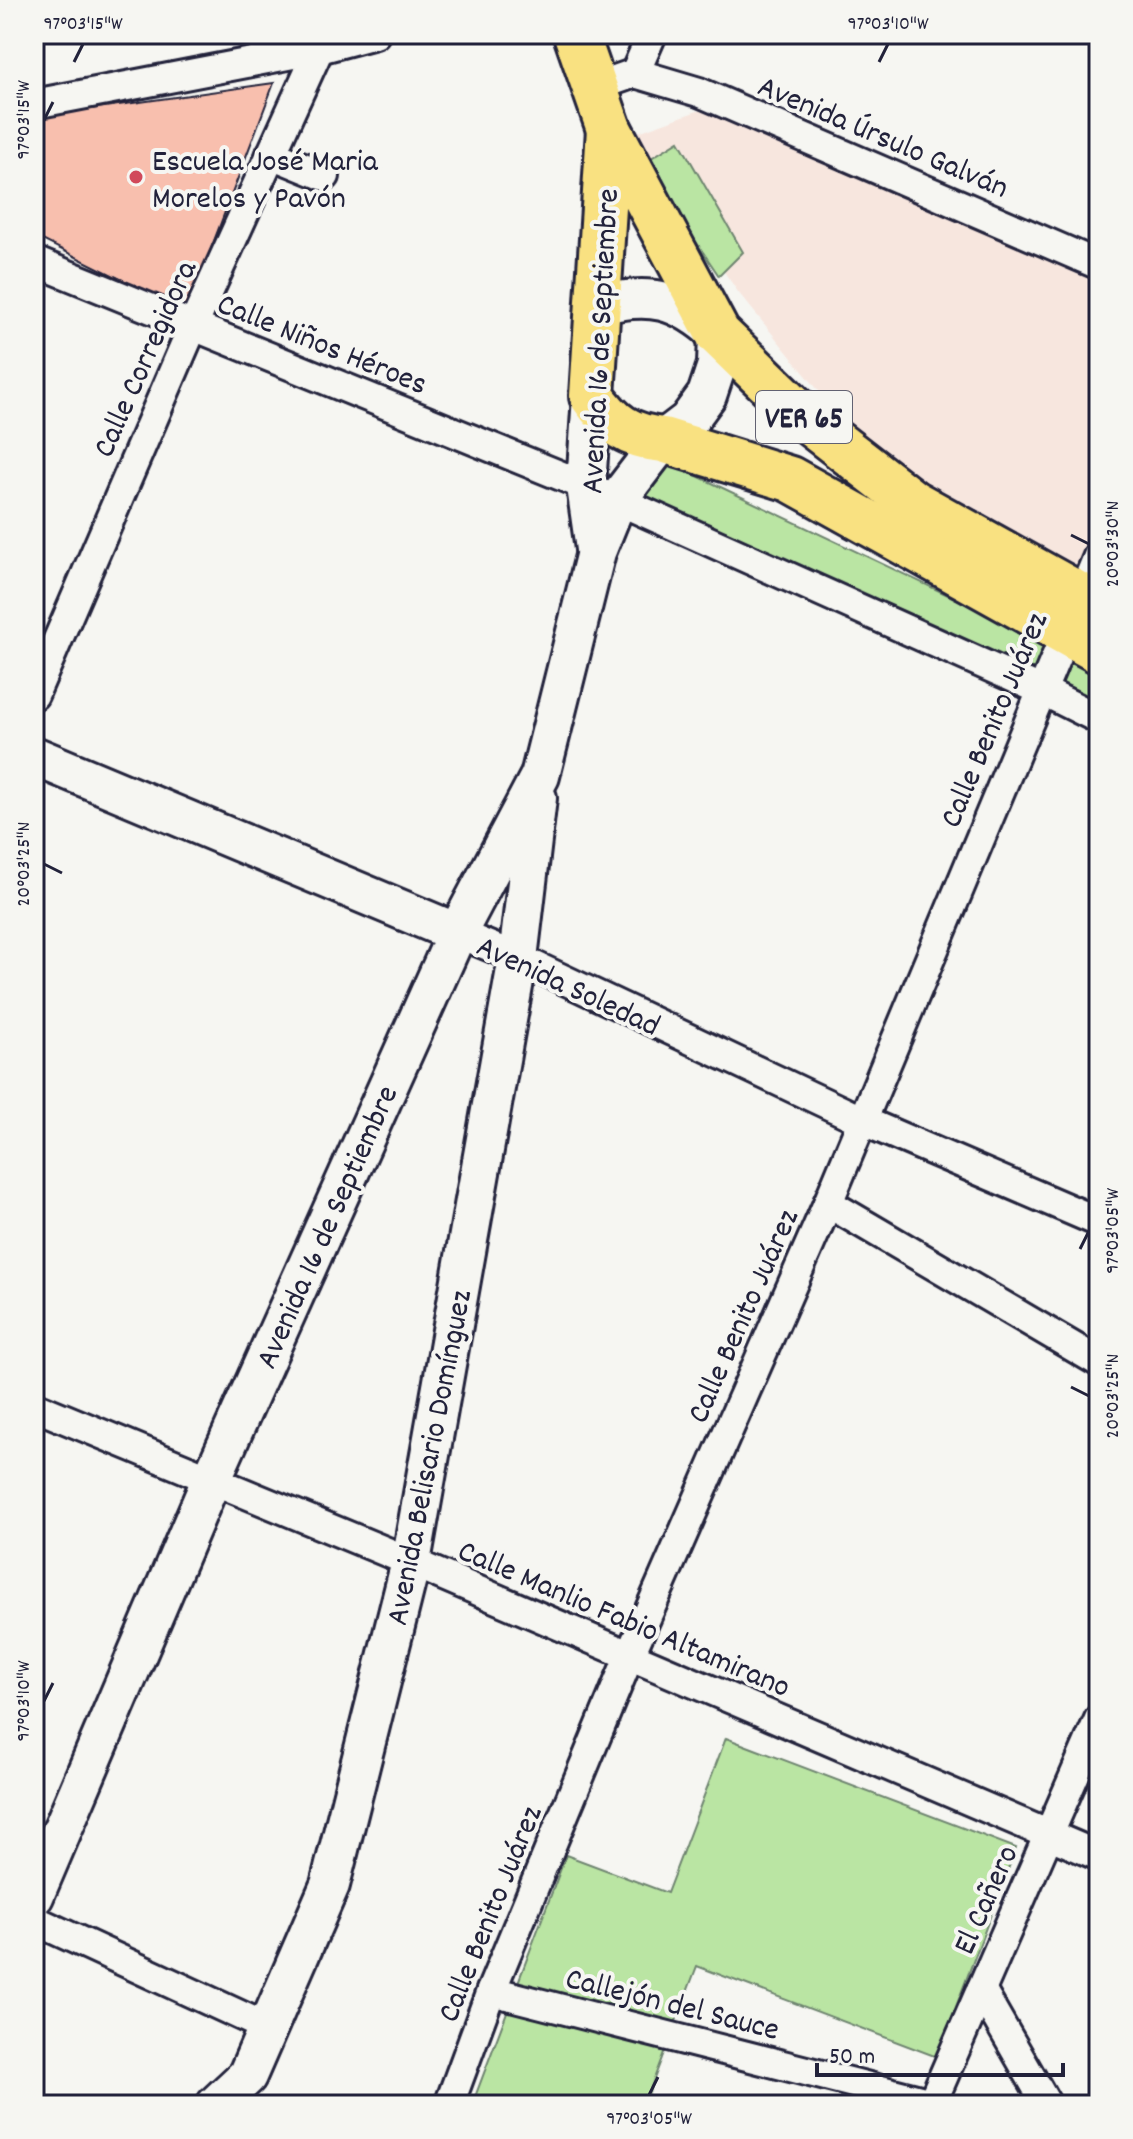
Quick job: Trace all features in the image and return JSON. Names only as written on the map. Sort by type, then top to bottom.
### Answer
[{"type":"main road","name":"VER 65","points":[[576,34],[615,80],[609,129],[718,334],[810,423],[912,502],[1086,621]]},
{"type":"main road","name":"Avenida 16 de Septiembre","points":[[34,1896],[212,1478],[457,933],[540,776],[596,552],[601,493],[592,396],[609,129]]},
{"type":"main road","points":[[598,305],[636,298],[675,304],[699,316],[718,334],[717,365],[707,395],[688,421],[663,440]]},
{"type":"main road","name":"VER 65","points":[[592,396],[604,414],[623,429],[790,479],[1086,621]]},
{"type":"main road","name":"Avenida 16 de Septiembre","points":[[601,493],[663,440]]},
{"type":"main road","name":"Avenida Soledad","points":[[34,756],[457,933]]},
{"type":"main road","name":"Avenida Belisario Domínguez","points":[[216,2105],[247,2076],[330,1885],[411,1562],[518,958],[540,776]]},
{"type":"street","points":[[34,104],[319,49],[373,34]]},
{"type":"street","points":[[615,80],[652,34]]},
{"type":"street","name":"Calle Corregidora","points":[[34,695],[193,326],[319,49]]},
{"type":"street","name":"Avenida Úrsulo Galván","points":[[615,80],[699,92],[1099,265]]},
{"type":"street","points":[[271,154],[325,176]]},
{"type":"street","name":"Calle Niños Héroes","points":[[34,261],[601,493],[1041,690],[1099,719]]},
{"type":"street","name":"Calle Benito Juárez","points":[[449,2105],[491,1991],[629,1657],[828,1203],[1041,690],[1086,621],[1099,554]]},
{"type":"street","name":"Avenida Soledad","points":[[457,933],[518,958],[861,1120],[1099,1222]]},
{"type":"street","points":[[828,1203],[1099,1362]]},
{"type":"street","name":"Calle Manlio Fabio Altamirano","points":[[34,1406],[411,1562],[1099,1856]]},
{"type":"street","name":"El Cañero","points":[[931,2104],[1099,1719]]},
{"type":"street","points":[[34,1920],[268,2028]]},
{"type":"street","points":[[981,1990],[1047,2105]]},
{"type":"street","name":"Callejón del Sauce","points":[[491,1991],[931,2104]]},
{"type":"shaded area","points":[[703,109],[1099,278],[1099,537],[1078,587],[854,434],[738,292],[630,135]]},
{"type":"green space","points":[[679,141],[743,252],[719,276],[643,163]]},
{"type":"green space","points":[[670,463],[1057,647],[1040,687],[641,498]]},
{"type":"green space","points":[[1063,650],[1099,669],[1099,716],[1045,689]]},
{"type":"green space","points":[[726,1738],[1016,1848],[937,2057],[697,1966],[644,2105],[472,2105],[566,1855],[667,1893]]},
{"type":"building","name":"Escuela José Maria Morelos y Pavón","points":[[274,83],[187,312],[34,236],[34,117]]},
{"type":"place","name":"Escuela José Maria Morelos y Pavón","points":[[136,177]]}]
